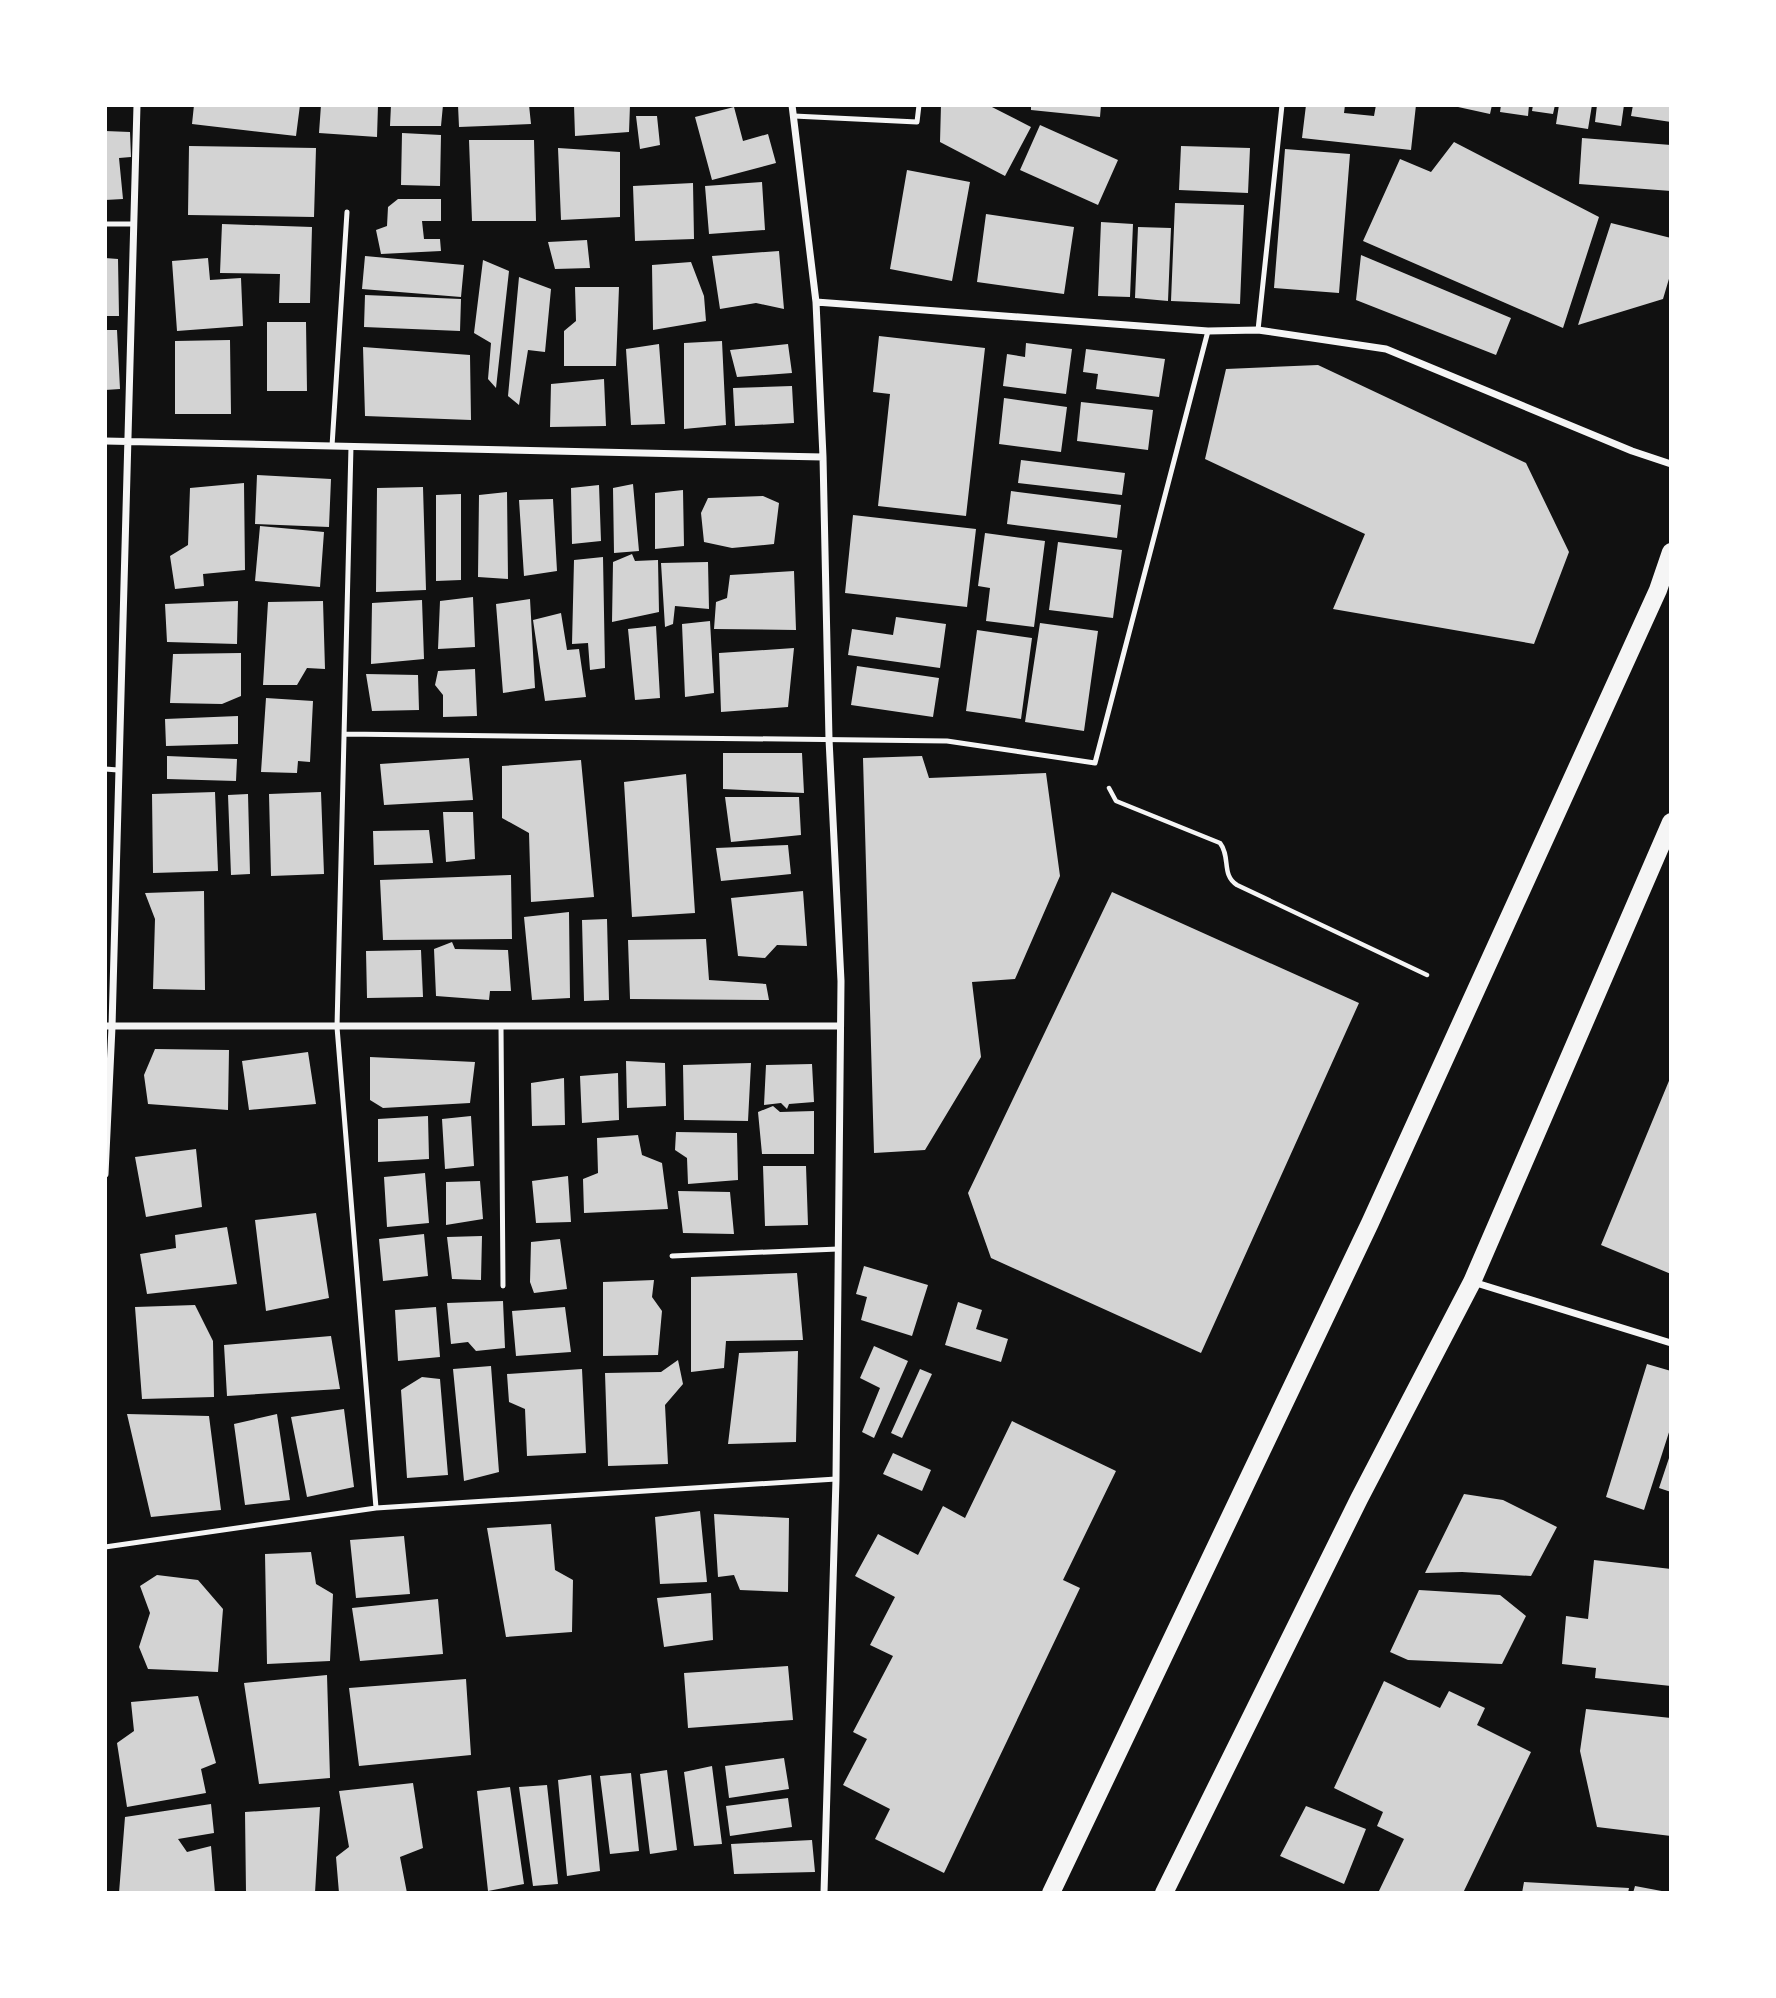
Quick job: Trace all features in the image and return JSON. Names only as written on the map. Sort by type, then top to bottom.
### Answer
[{"type":"main road","points":[[1051,1893],[1370,1223],[1658,590],[1671,552]]},
{"type":"main road","points":[[1164,1893],[1359,1499],[1472,1282],[1671,822]]},
{"type":"street","points":[[105,1174],[136,105]]},
{"type":"street","points":[[792,105],[816,302],[823,457],[829,739],[840,967],[836,1479],[824,1893]]},
{"type":"street","points":[[816,302],[1209,331],[1258,330],[1386,349],[1632,451],[1671,464]]},
{"type":"street","points":[[105,441],[823,457]]},
{"type":"street","points":[[108,1026],[841,1026]]},
{"type":"street","points":[[1472,1282],[1671,1343]]},
{"type":"lane","points":[[794,116],[917,122],[919,105]]},
{"type":"lane","points":[[1258,330],[1282,105]]},
{"type":"lane","points":[[332,446],[347,212]]},
{"type":"lane","points":[[105,223],[133,224]]},
{"type":"lane","points":[[344,734],[947,741],[1095,763],[1209,331]]},
{"type":"lane","points":[[351,446],[337,1027],[376,1508]]},
{"type":"lane","points":[[105,769],[118,770]]},
{"type":"lane","points":[[501,1026],[503,1286]]},
{"type":"lane","points":[[672,1256],[838,1249]]},
{"type":"lane","points":[[105,1547],[376,1508],[836,1479]]},
{"type":"path","points":[[1095,763],[1116,801],[1220,843],[1224,848],[1230,881],[1427,975]]},
{"type":"building","points":[[194,105],[300,105],[296,136],[192,124]]},
{"type":"building","points":[[321,105],[378,105],[377,137],[319,133]]},
{"type":"building","points":[[391,105],[443,105],[441,126],[390,126]]},
{"type":"building","points":[[458,105],[529,105],[531,124],[459,127]]},
{"type":"building","points":[[574,105],[630,105],[629,132],[575,136]]},
{"type":"building","points":[[941,105],[988,105],[1031,127],[1005,176],[940,142]]},
{"type":"building","points":[[1031,105],[1101,105],[1100,117],[1031,110]]},
{"type":"building","points":[[1306,105],[1345,105],[1344,113],[1374,116],[1376,105],[1416,105],[1411,150],[1302,138]]},
{"type":"building","points":[[1449,105],[1492,105],[1490,114]]},
{"type":"building","points":[[1501,105],[1529,105],[1528,116],[1500,112]]},
{"type":"building","points":[[1533,105],[1555,105],[1553,114],[1532,111]]},
{"type":"building","points":[[1559,105],[1592,105],[1588,129],[1556,124]]},
{"type":"building","points":[[1597,105],[1624,105],[1621,126],[1595,122]]},
{"type":"building","points":[[1633,105],[1671,105],[1671,122],[1631,116]]},
{"type":"building","points":[[734,107],[743,141],[768,134],[776,163],[712,180],[695,117]]},
{"type":"building","points":[[636,116],[657,116],[660,145],[640,149]]},
{"type":"building","points":[[1040,125],[1118,160],[1098,205],[1020,170]]},
{"type":"building","points":[[105,131],[130,132],[131,157],[119,158],[123,199],[105,200]]},
{"type":"building","points":[[402,133],[441,135],[440,186],[401,185]]},
{"type":"building","points":[[1582,138],[1671,145],[1671,191],[1579,184]]},
{"type":"building","points":[[469,140],[534,140],[536,221],[472,221]]},
{"type":"building","points":[[1454,142],[1599,217],[1563,328],[1363,241],[1400,159],[1431,172]]},
{"type":"building","points":[[189,146],[316,148],[314,217],[188,215]]},
{"type":"building","points":[[1181,146],[1250,148],[1248,193],[1179,190]]},
{"type":"building","points":[[558,148],[620,152],[620,217],[561,220]]},
{"type":"building","points":[[1285,149],[1350,154],[1339,293],[1274,288]]},
{"type":"building","points":[[907,170],[970,182],[952,281],[890,269]]},
{"type":"building","points":[[762,182],[765,230],[709,234],[705,186]]},
{"type":"building","points":[[693,183],[694,239],[635,241],[633,186]]},
{"type":"building","points":[[398,199],[441,199],[441,221],[422,221],[424,239],[440,239],[441,251],[381,254],[376,230],[387,226],[388,207]]},
{"type":"building","points":[[1175,203],[1244,205],[1240,304],[1171,301]]},
{"type":"building","points":[[986,214],[1074,227],[1064,294],[977,282]]},
{"type":"building","points":[[1101,222],[1133,224],[1130,297],[1098,296]]},
{"type":"building","points":[[1611,223],[1671,238],[1671,272],[1663,299],[1578,325]]},
{"type":"building","points":[[222,224],[312,227],[310,303],[279,303],[280,274],[220,273]]},
{"type":"building","points":[[1138,227],[1171,228],[1168,301],[1135,298]]},
{"type":"building","points":[[587,240],[590,268],[555,269],[548,242]]},
{"type":"building","points":[[779,251],[784,309],[756,303],[720,309],[712,256]]},
{"type":"building","points":[[1361,255],[1511,318],[1496,355],[1356,300]]},
{"type":"building","points":[[365,256],[464,265],[461,297],[362,289]]},
{"type":"building","points":[[105,258],[118,259],[119,316],[105,316]]},
{"type":"building","points":[[208,258],[210,280],[241,278],[243,326],[177,331],[172,261]]},
{"type":"building","points":[[483,260],[509,271],[496,388],[488,379],[491,343],[474,333]]},
{"type":"building","points":[[691,262],[704,296],[706,321],[653,330],[652,265]]},
{"type":"building","points":[[519,277],[551,289],[545,352],[528,350],[519,405],[508,396]]},
{"type":"building","points":[[575,287],[619,287],[616,366],[564,366],[564,331],[576,321]]},
{"type":"building","points":[[365,295],[461,299],[460,331],[364,327]]},
{"type":"building","points":[[267,322],[306,322],[307,391],[267,391]]},
{"type":"building","points":[[105,330],[117,330],[120,389],[105,390]]},
{"type":"building","points":[[879,336],[985,348],[966,516],[878,506],[890,394],[873,392]]},
{"type":"building","points":[[230,340],[231,414],[175,414],[175,341]]},
{"type":"building","points":[[722,341],[726,425],[684,429],[684,343]]},
{"type":"building","points":[[1026,343],[1072,349],[1066,394],[1003,386],[1007,354],[1025,357]]},
{"type":"building","points":[[659,344],[665,424],[631,425],[626,349]]},
{"type":"building","points":[[788,344],[792,373],[737,377],[730,350]]},
{"type":"building","points":[[363,347],[470,355],[471,420],[365,416]]},
{"type":"building","points":[[1086,349],[1165,359],[1159,397],[1096,389],[1098,374],[1083,372]]},
{"type":"building","points":[[1318,365],[1526,463],[1569,552],[1534,644],[1333,609],[1365,534],[1205,459],[1226,369]]},
{"type":"building","points":[[604,379],[606,426],[550,427],[551,384]]},
{"type":"building","points":[[792,386],[794,423],[735,426],[733,388]]},
{"type":"building","points":[[1004,398],[1067,407],[1061,452],[999,444]]},
{"type":"building","points":[[1081,402],[1153,410],[1148,450],[1077,441]]},
{"type":"building","points":[[1021,460],[1125,473],[1122,495],[1018,483]]},
{"type":"building","points":[[257,475],[331,479],[329,527],[255,524]]},
{"type":"building","points":[[244,483],[245,570],[203,574],[204,586],[175,589],[170,556],[188,545],[190,488]]},
{"type":"building","points":[[633,484],[639,551],[614,553],[613,488]]},
{"type":"building","points":[[599,485],[601,541],[572,544],[571,488]]},
{"type":"building","points":[[423,487],[426,590],[376,592],[377,488]]},
{"type":"building","points":[[683,490],[684,546],[655,549],[655,493]]},
{"type":"building","points":[[1011,491],[1121,505],[1117,538],[1007,524]]},
{"type":"building","points":[[507,492],[508,579],[478,577],[479,495]]},
{"type":"building","points":[[461,494],[461,580],[436,581],[436,495]]},
{"type":"building","points":[[763,496],[779,503],[774,544],[732,548],[704,542],[701,513],[708,498]]},
{"type":"building","points":[[553,499],[557,571],[524,576],[519,500]]},
{"type":"building","points":[[853,515],[976,529],[967,607],[845,593]]},
{"type":"building","points":[[260,526],[324,532],[320,587],[255,581]]},
{"type":"building","points":[[985,533],[1045,541],[1034,627],[986,621],[990,588],[978,586]]},
{"type":"building","points":[[1058,542],[1122,550],[1113,618],[1049,610]]},
{"type":"building","points":[[632,554],[635,561],[658,560],[659,612],[612,622],[613,562]]},
{"type":"building","points":[[603,557],[605,668],[590,670],[588,643],[572,644],[574,560]]},
{"type":"building","points":[[708,562],[709,609],[675,606],[673,624],[665,627],[661,563]]},
{"type":"building","points":[[794,571],[796,630],[714,629],[716,602],[727,598],[730,575]]},
{"type":"building","points":[[473,597],[475,647],[438,649],[440,601]]},
{"type":"building","points":[[530,599],[535,688],[503,693],[496,604]]},
{"type":"building","points":[[422,600],[424,659],[371,664],[372,603]]},
{"type":"building","points":[[238,601],[237,644],[167,642],[165,604]]},
{"type":"building","points":[[323,601],[325,669],[307,668],[297,685],[263,685],[268,602]]},
{"type":"building","points":[[561,613],[567,650],[579,649],[586,697],[545,701],[533,620]]},
{"type":"building","points":[[896,617],[946,624],[940,668],[848,655],[852,629],[893,635]]},
{"type":"building","points":[[710,621],[714,693],[685,697],[682,624]]},
{"type":"building","points":[[1040,623],[1098,631],[1084,731],[1025,722]]},
{"type":"building","points":[[656,626],[660,698],[635,700],[628,629]]},
{"type":"building","points":[[977,630],[1032,638],[1021,719],[966,711]]},
{"type":"building","points":[[794,648],[788,707],[721,712],[719,653]]},
{"type":"building","points":[[241,653],[241,696],[222,704],[170,703],[173,654]]},
{"type":"building","points":[[857,666],[939,678],[933,717],[851,705]]},
{"type":"building","points":[[475,669],[477,716],[443,717],[443,695],[435,685],[438,671]]},
{"type":"building","points":[[366,674],[418,675],[419,710],[372,711]]},
{"type":"building","points":[[266,698],[313,701],[310,762],[298,761],[297,773],[261,772]]},
{"type":"building","points":[[238,716],[238,744],[166,746],[165,719]]},
{"type":"building","points":[[723,753],[802,753],[804,793],[723,789]]},
{"type":"building","points":[[167,756],[237,759],[236,781],[167,779]]},
{"type":"building","points":[[922,756],[929,778],[1046,773],[1060,876],[1015,979],[972,982],[981,1057],[925,1150],[874,1153],[863,758]]},
{"type":"building","points":[[469,758],[473,800],[384,805],[380,764]]},
{"type":"building","points":[[581,760],[594,897],[531,902],[529,833],[502,818],[502,766]]},
{"type":"building","points":[[686,774],[695,913],[632,917],[624,782]]},
{"type":"building","points":[[215,792],[218,871],[153,873],[152,794]]},
{"type":"building","points":[[321,792],[324,874],[271,876],[269,794]]},
{"type":"building","points":[[248,794],[250,874],[231,875],[228,795]]},
{"type":"building","points":[[725,797],[799,797],[801,835],[731,842]]},
{"type":"building","points":[[443,812],[473,812],[475,859],[446,862]]},
{"type":"building","points":[[429,830],[433,863],[374,865],[373,831]]},
{"type":"building","points":[[788,845],[791,874],[721,881],[716,848]]},
{"type":"building","points":[[511,875],[512,939],[383,940],[380,880]]},
{"type":"building","points":[[204,891],[205,990],[153,989],[155,919],[145,893]]},
{"type":"building","points":[[803,891],[807,946],[777,945],[765,958],[738,956],[731,898]]},
{"type":"building","points":[[1112,892],[1359,1003],[1201,1353],[991,1258],[968,1193]]},
{"type":"building","points":[[569,912],[570,998],[532,1000],[524,917]]},
{"type":"building","points":[[607,919],[609,1000],[584,1001],[582,920]]},
{"type":"building","points":[[706,939],[709,980],[766,984],[769,1000],[630,999],[628,940]]},
{"type":"building","points":[[452,942],[455,949],[508,950],[511,991],[490,991],[489,1000],[436,996],[434,949]]},
{"type":"building","points":[[421,950],[423,997],[367,998],[366,951]]},
{"type":"building","points":[[155,1049],[229,1050],[228,1110],[148,1104],[144,1075]]},
{"type":"building","points":[[308,1052],[316,1104],[249,1110],[242,1061]]},
{"type":"building","points":[[370,1057],[475,1062],[470,1103],[383,1108],[370,1100]]},
{"type":"building","points":[[626,1061],[665,1063],[666,1106],[627,1108]]},
{"type":"building","points":[[751,1063],[748,1121],[684,1120],[683,1065]]},
{"type":"building","points":[[812,1064],[814,1102],[789,1104],[787,1109],[781,1103],[764,1105],[766,1065]]},
{"type":"building","points":[[618,1073],[619,1120],[582,1123],[580,1076]]},
{"type":"building","points":[[1671,1076],[1671,1274],[1601,1245]]},
{"type":"building","points":[[564,1078],[565,1125],[532,1126],[531,1083]]},
{"type":"building","points":[[773,1106],[780,1112],[814,1111],[814,1154],[762,1154],[758,1112]]},
{"type":"building","points":[[428,1116],[429,1159],[378,1162],[378,1119]]},
{"type":"building","points":[[471,1116],[474,1166],[445,1169],[442,1119]]},
{"type":"building","points":[[676,1132],[737,1133],[738,1180],[688,1184],[687,1158],[675,1150]]},
{"type":"building","points":[[638,1135],[642,1155],[662,1163],[668,1209],[584,1213],[583,1179],[598,1173],[597,1138]]},
{"type":"building","points":[[196,1149],[202,1207],[146,1217],[135,1157]]},
{"type":"building","points":[[763,1166],[806,1166],[808,1225],[765,1226]]},
{"type":"building","points":[[425,1173],[429,1223],[387,1227],[384,1177]]},
{"type":"building","points":[[568,1176],[571,1222],[536,1223],[532,1181]]},
{"type":"building","points":[[480,1181],[483,1219],[446,1225],[446,1182]]},
{"type":"building","points":[[678,1191],[730,1192],[734,1234],[683,1233]]},
{"type":"building","points":[[316,1213],[329,1298],[266,1311],[255,1220]]},
{"type":"building","points":[[227,1227],[237,1284],[147,1294],[140,1254],[176,1248],[175,1235]]},
{"type":"building","points":[[424,1234],[428,1276],[383,1281],[379,1239]]},
{"type":"building","points":[[482,1236],[481,1280],[452,1279],[447,1237]]},
{"type":"building","points":[[560,1239],[567,1289],[534,1293],[530,1282],[531,1242]]},
{"type":"building","points":[[864,1266],[928,1285],[912,1336],[861,1320],[867,1297],[856,1294]]},
{"type":"building","points":[[797,1273],[803,1340],[726,1341],[724,1368],[691,1372],[691,1277]]},
{"type":"building","points":[[654,1280],[652,1297],[662,1311],[658,1355],[603,1356],[603,1282]]},
{"type":"building","points":[[503,1301],[505,1348],[476,1351],[468,1342],[451,1344],[447,1303]]},
{"type":"building","points":[[958,1302],[982,1310],[976,1329],[1008,1339],[1001,1362],[945,1345]]},
{"type":"building","points":[[195,1305],[213,1341],[214,1397],[142,1399],[135,1307]]},
{"type":"building","points":[[436,1307],[440,1357],[398,1361],[395,1310]]},
{"type":"building","points":[[565,1307],[571,1352],[516,1356],[512,1311]]},
{"type":"building","points":[[331,1336],[340,1389],[227,1396],[224,1345]]},
{"type":"building","points":[[874,1346],[908,1361],[874,1438],[862,1432],[880,1388],[860,1378]]},
{"type":"building","points":[[798,1351],[796,1442],[728,1444],[739,1353]]},
{"type":"building","points":[[678,1360],[683,1384],[665,1405],[668,1464],[608,1466],[605,1373],[661,1372]]},
{"type":"building","points":[[1647,1364],[1671,1371],[1671,1426],[1644,1510],[1606,1497]]},
{"type":"building","points":[[491,1366],[499,1472],[464,1481],[453,1369]]},
{"type":"building","points":[[582,1369],[586,1453],[527,1456],[525,1409],[509,1402],[507,1374]]},
{"type":"building","points":[[920,1369],[932,1374],[902,1438],[891,1433]]},
{"type":"building","points":[[422,1377],[440,1379],[448,1475],[407,1478],[401,1390]]},
{"type":"building","points":[[344,1409],[354,1487],[307,1497],[291,1417]]},
{"type":"building","points":[[127,1414],[209,1416],[221,1510],[151,1517]]},
{"type":"building","points":[[277,1414],[290,1500],[245,1505],[234,1424]]},
{"type":"building","points":[[1012,1421],[1116,1471],[1063,1580],[1080,1588],[944,1873],[875,1839],[890,1809],[843,1785],[867,1739],[853,1732],[893,1656],[870,1645],[895,1597],[855,1576],[878,1534],[918,1555],[943,1506],[965,1518]]},
{"type":"building","points":[[1671,1452],[1671,1492],[1659,1488]]},
{"type":"building","points":[[893,1453],[931,1470],[922,1491],[883,1474]]},
{"type":"building","points":[[1464,1494],[1503,1500],[1557,1527],[1531,1576],[1425,1573]]},
{"type":"building","points":[[700,1511],[707,1582],[660,1584],[655,1517]]},
{"type":"building","points":[[714,1514],[789,1518],[788,1592],[740,1590],[734,1575],[718,1577]]},
{"type":"building","points":[[551,1524],[555,1570],[573,1580],[572,1632],[506,1637],[487,1528]]},
{"type":"building","points":[[404,1536],[410,1594],[356,1598],[350,1540]]},
{"type":"building","points":[[311,1552],[316,1584],[333,1594],[330,1661],[267,1664],[265,1554]]},
{"type":"building","points":[[1594,1560],[1671,1569],[1671,1686],[1595,1678],[1596,1668],[1562,1664],[1566,1616],[1588,1619]]},
{"type":"building","points":[[157,1575],[198,1580],[223,1609],[218,1672],[148,1669],[139,1647],[150,1613],[140,1586]]},
{"type":"building","points":[[1419,1590],[1500,1595],[1526,1616],[1502,1664],[1408,1660],[1390,1652]]},
{"type":"building","points":[[711,1593],[713,1640],[664,1647],[657,1598]]},
{"type":"building","points":[[438,1599],[443,1654],[360,1661],[352,1608]]},
{"type":"building","points":[[788,1666],[793,1720],[688,1728],[684,1673]]},
{"type":"building","points":[[327,1675],[330,1778],[259,1784],[244,1683]]},
{"type":"building","points":[[466,1679],[471,1755],[359,1766],[349,1688]]},
{"type":"building","points":[[1384,1681],[1440,1708],[1449,1691],[1485,1708],[1477,1725],[1531,1752],[1463,1893],[1378,1893],[1404,1839],[1377,1826],[1383,1812],[1334,1788]]},
{"type":"building","points":[[198,1696],[216,1763],[201,1769],[206,1793],[127,1807],[117,1743],[134,1731],[131,1702]]},
{"type":"building","points":[[1586,1709],[1671,1718],[1671,1836],[1597,1827],[1580,1751]]},
{"type":"building","points":[[784,1758],[789,1789],[729,1798],[725,1766]]},
{"type":"building","points":[[712,1766],[722,1844],[694,1846],[684,1772]]},
{"type":"building","points":[[667,1770],[677,1850],[650,1854],[640,1774]]},
{"type":"building","points":[[631,1773],[639,1851],[610,1854],[600,1776]]},
{"type":"building","points":[[591,1775],[600,1871],[567,1876],[558,1780]]},
{"type":"building","points":[[413,1783],[423,1848],[400,1857],[407,1893],[339,1893],[336,1857],[349,1847],[339,1791]]},
{"type":"building","points":[[547,1785],[558,1884],[533,1886],[519,1787]]},
{"type":"building","points":[[510,1787],[524,1884],[488,1891],[477,1791]]},
{"type":"building","points":[[788,1798],[792,1827],[730,1836],[726,1806]]},
{"type":"building","points":[[211,1804],[214,1833],[178,1839],[187,1852],[211,1846],[215,1893],[119,1893],[125,1817]]},
{"type":"building","points":[[1306,1806],[1366,1829],[1344,1884],[1280,1856]]},
{"type":"building","points":[[320,1807],[315,1893],[246,1893],[245,1812]]},
{"type":"building","points":[[812,1840],[815,1872],[734,1874],[731,1844]]},
{"type":"building","points":[[1524,1882],[1629,1888],[1628,1893],[1522,1893]]},
{"type":"building","points":[[1635,1886],[1667,1892],[1667,1893],[1633,1893]]}]
